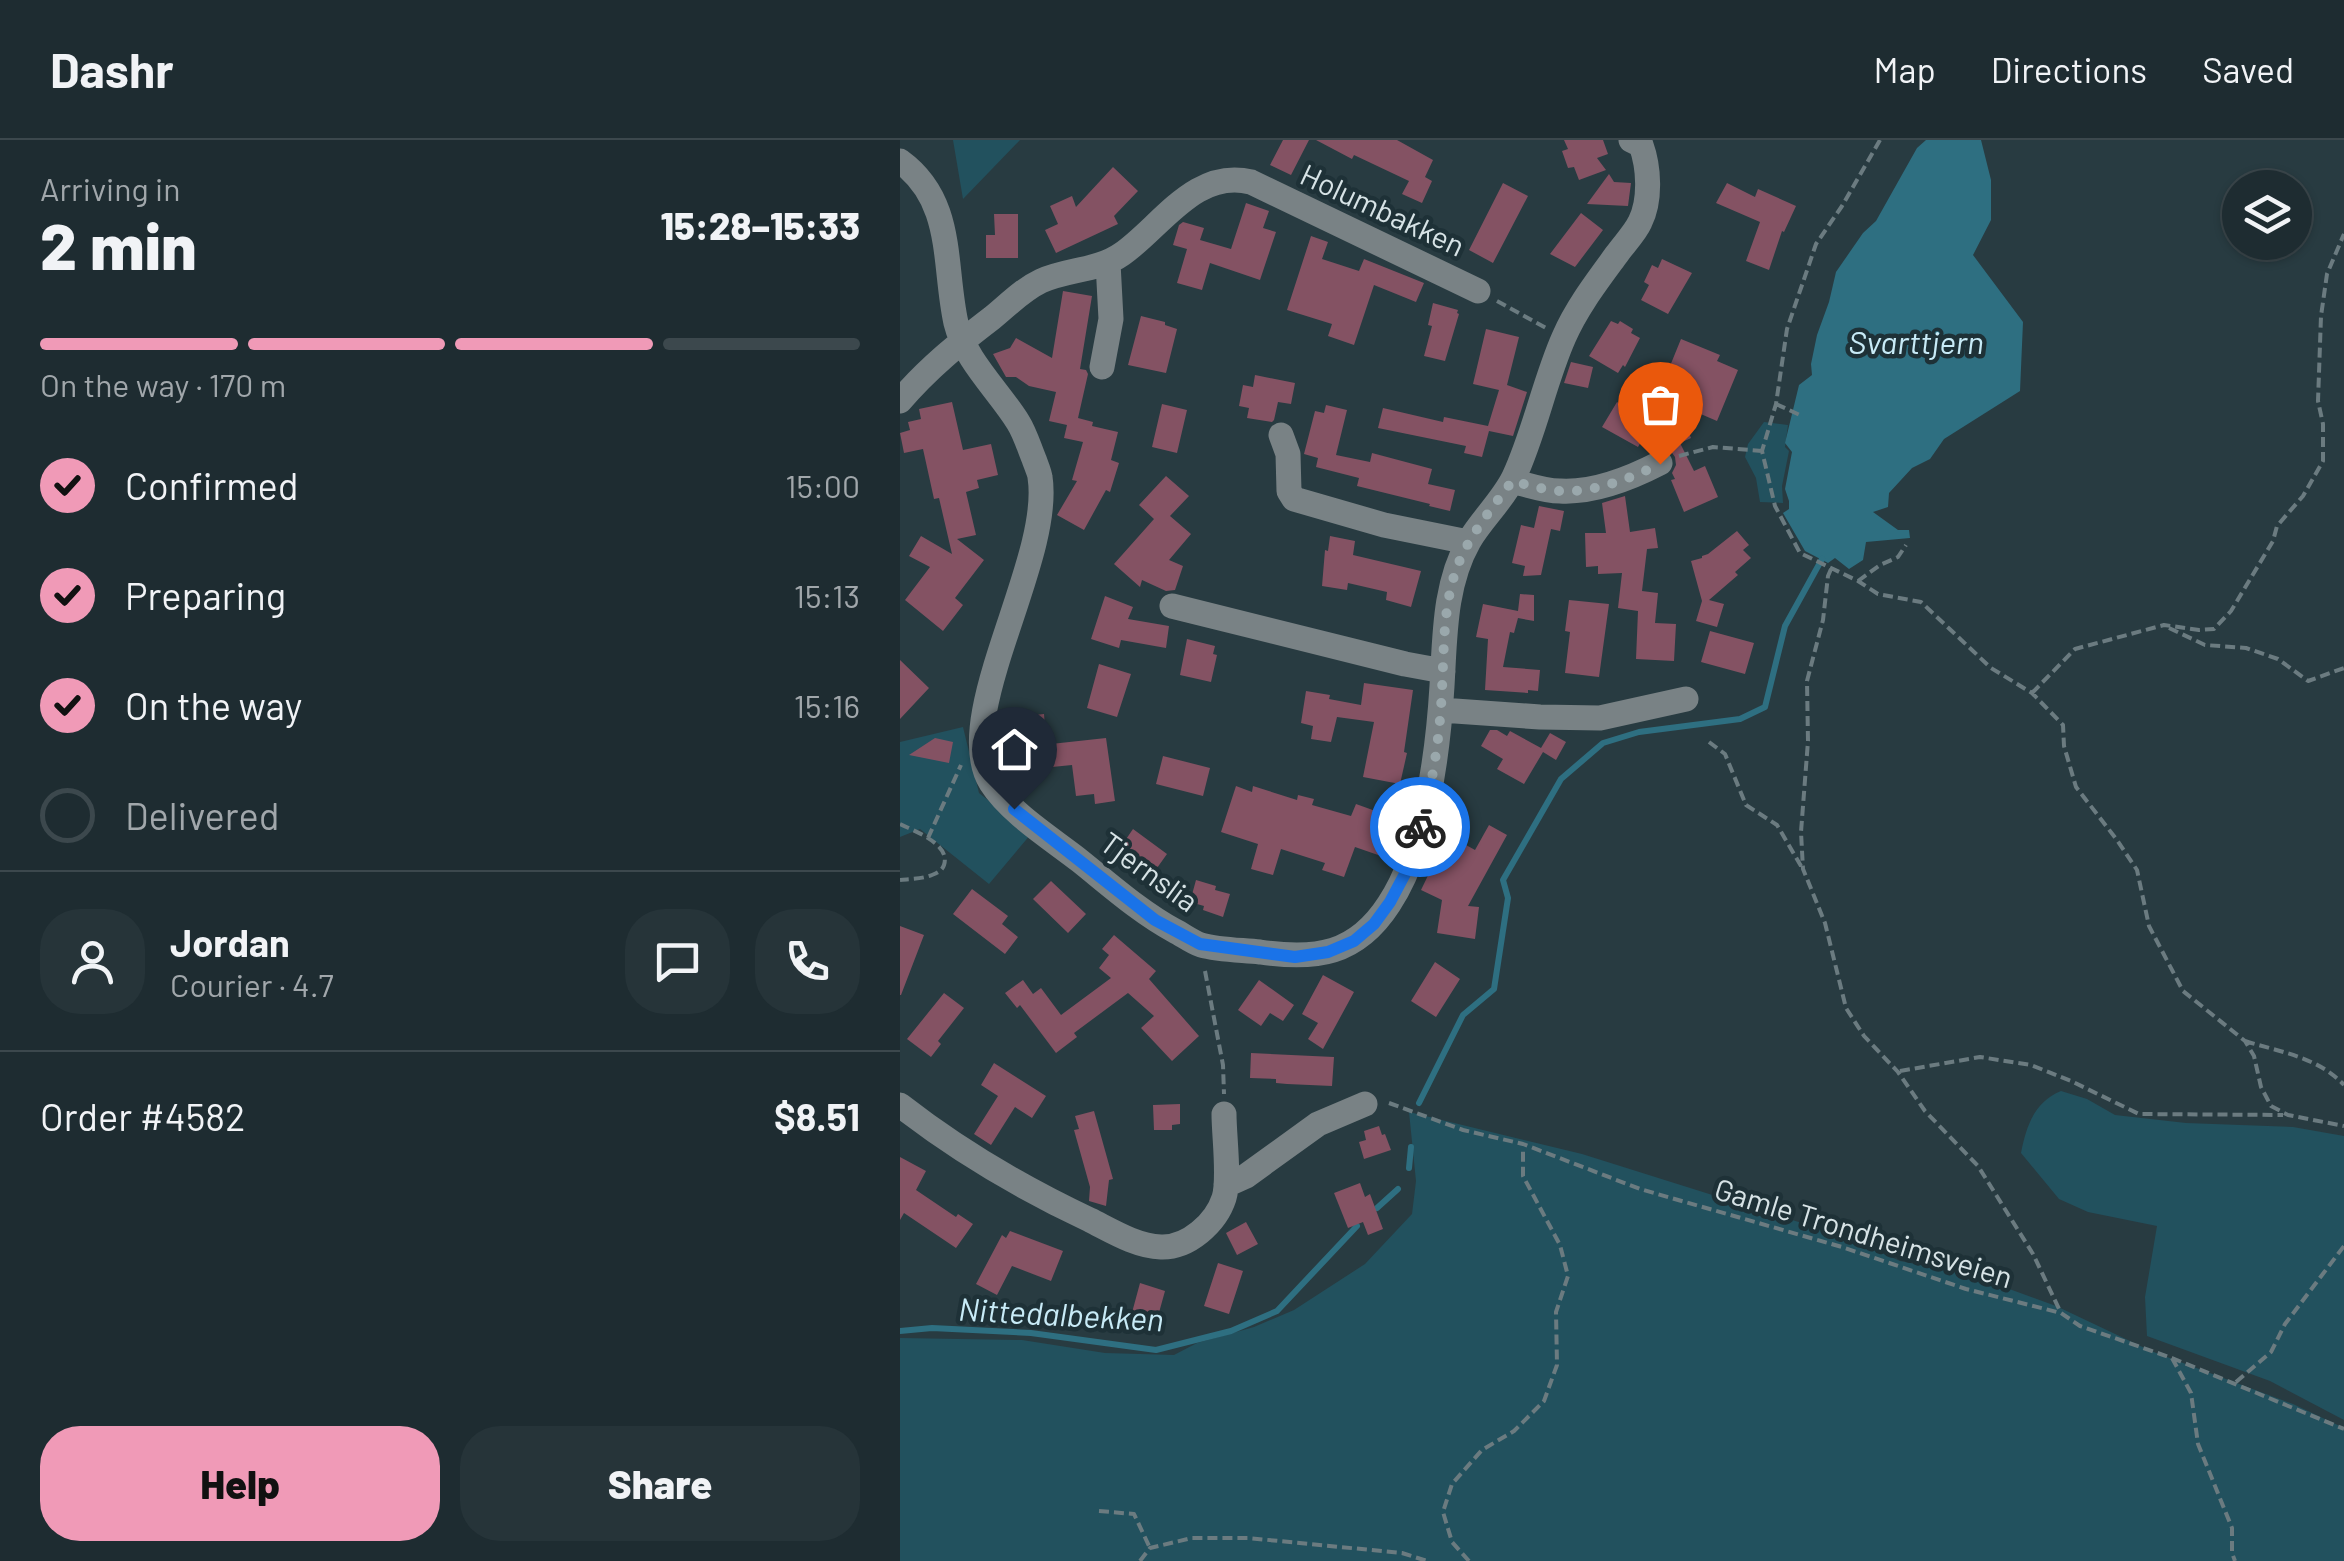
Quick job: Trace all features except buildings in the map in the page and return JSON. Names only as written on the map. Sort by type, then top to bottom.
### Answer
[{"type":"street","name":"Tjernslia","points":[[900,161],[928,188],[938,211],[961,341],[1022,427],[1040,476],[1040,526],[987,697],[979,748],[990,782],[1014,809],[1155,920],[1200,944],[1295,957],[1328,952],[1354,941],[1374,924],[1407,870],[1428,802],[1441,710],[1447,610],[1455,573],[1468,542],[1512,481],[1564,337],[1590,292],[1640,222],[1647,190],[1646,157],[1642,145],[1631,140]]},
{"type":"street","name":"Holumbakken","points":[[900,401],[937,361],[1033,285],[1108,262],[1181,201],[1212,184],[1238,179],[1478,290]]},
{"type":"street","points":[[1102,367],[1110,332],[1108,262]]},
{"type":"street","points":[[1282,435],[1288,454],[1289,491],[1294,499],[1384,526],[1468,542]]},
{"type":"street","points":[[1512,481],[1556,491],[1578,491],[1634,476],[1660,464]]},
{"type":"street","points":[[1172,606],[1443,671]]},
{"type":"street","points":[[1441,710],[1600,718],[1686,698]]},
{"type":"street","points":[[1226,1185],[1246,1176],[1318,1124],[1365,1104]]},
{"type":"street","points":[[900,1105],[942,1137],[1017,1183],[1141,1244],[1167,1248],[1185,1243],[1205,1227],[1224,1198],[1224,1114]]},
{"type":"path","points":[[1880,140],[1816,244],[1788,329],[1776,404],[1762,451],[1774,506],[1800,553],[1878,594],[1921,602],[1991,668],[2032,693],[2063,725],[2064,746],[2076,787],[2137,870],[2149,926],[2183,991],[2245,1041],[2271,1106],[2288,1115]]},
{"type":"path","points":[[2032,693],[2075,649],[2164,626],[2214,629],[2232,611],[2278,526],[2303,496],[2322,461],[2318,401],[2321,316],[2327,274],[2344,234]]},
{"type":"path","points":[[1478,290],[1564,337]]},
{"type":"path","points":[[1776,404],[1802,416]]},
{"type":"path","points":[[1660,464],[1713,447],[1762,451]]},
{"type":"path","points":[[1858,581],[1898,557],[1906,545]]},
{"type":"path","points":[[1803,869],[1800,832],[1808,741],[1807,681],[1823,620],[1828,568]]},
{"type":"path","points":[[2164,626],[2205,645],[2246,648],[2278,660],[2308,681],[2344,668]]},
{"type":"path","points":[[1708,742],[1725,754],[1746,805],[1777,825],[1803,869],[1825,923],[1846,1008],[1925,1111],[1978,1166],[2033,1254],[2061,1314]]},
{"type":"path","points":[[928,838],[966,756]]},
{"type":"path","points":[[900,824],[928,838],[944,856],[944,866],[938,874],[900,880]]},
{"type":"path","points":[[1200,944],[1224,1066],[1224,1114]]},
{"type":"path","points":[[2245,1041],[2311,1061],[2331,1071],[2344,1085]]},
{"type":"path","points":[[1898,1072],[1980,1057],[2031,1066],[2139,1114],[2288,1115],[2344,1126]]},
{"type":"path","name":"Gamle Trondheimsveien","points":[[1365,1104],[1382,1101],[1463,1130],[1523,1144],[1640,1189],[1842,1247],[1966,1289],[2061,1314],[2080,1326],[2172,1358],[2344,1429]]},
{"type":"path","points":[[1469,1561],[1452,1542],[1443,1512],[1452,1484],[1482,1450],[1514,1431],[1544,1401],[1557,1365],[1556,1312],[1568,1276],[1560,1245],[1522,1176],[1523,1144]]},
{"type":"path","points":[[2234,1384],[2271,1352],[2285,1324],[2344,1246]]},
{"type":"path","points":[[2172,1358],[2191,1393],[2198,1444],[2232,1528],[2235,1561]]},
{"type":"path","points":[[1100,1511],[1134,1514],[1150,1548]]},
{"type":"path","points":[[1140,1561],[1150,1548],[1192,1538],[1248,1538],[1402,1553],[1426,1561]]},
{"type":"shaded area","points":[[953,140],[1020,140],[963,199]]},
{"type":"shaded area","points":[[1764,422],[1788,425],[1783,503],[1760,502],[1756,478],[1745,457],[1748,444]]},
{"type":"shaded area","points":[[963,727],[979,793],[1031,834],[989,884],[920,829],[900,837],[900,742]]},
{"type":"shaded area","points":[[2061,1091],[2087,1099],[2115,1115],[2186,1123],[2293,1127],[2344,1136],[2344,1420],[2270,1381],[2147,1336],[2145,1297],[2157,1226],[2088,1212],[2059,1199],[2021,1153],[2033,1116],[2044,1102]]},
{"type":"shaded area","points":[[1409,1112],[1582,1154],[1843,1236],[1900,1261],[1971,1275],[2056,1306],[2151,1351],[2293,1404],[2344,1428],[2344,1561],[900,1561],[900,1338],[1022,1340],[1105,1353],[1174,1355],[1197,1343],[1254,1327],[1294,1310],[1365,1264],[1412,1214],[1416,1181]]},
{"type":"water","name":"Svarttjern","points":[[1926,140],[1981,140],[1991,180],[1991,220],[1973,255],[2023,322],[2020,391],[1944,439],[1930,459],[1912,468],[1889,493],[1888,507],[1873,512],[1898,530],[1909,530],[1910,538],[1866,542],[1863,560],[1849,569],[1835,558],[1828,563],[1805,551],[1783,513],[1789,509],[1785,489],[1792,452],[1785,443],[1799,385],[1812,375],[1817,335],[1836,272],[1876,221],[1917,148]]},
{"type":"waterway","name":"Nittedalbekken","points":[[1419,1103],[1463,1015],[1494,989],[1508,898],[1503,880],[1561,779],[1603,743],[1639,732],[1740,719],[1765,707],[1785,626],[1822,559]]},
{"type":"waterway","name":"Nittedalbekken","points":[[1409,1168],[1411,1147]]},
{"type":"waterway","points":[[1377,1208],[1398,1189]]},
{"type":"waterway","name":"Nittedalbekken","points":[[900,1331],[932,1328],[1031,1333],[1156,1350],[1231,1331],[1277,1311],[1357,1226]]},
{"type":"way so far","points":[[1420,827],[1428,802],[1441,710],[1447,610],[1455,573],[1468,542],[1512,481],[1556,491],[1578,491],[1634,476],[1660,464]]},
{"type":"route","points":[[1014,809],[1155,920],[1200,944],[1295,957],[1328,952],[1354,941],[1374,924],[1407,870],[1420,827]]}]
